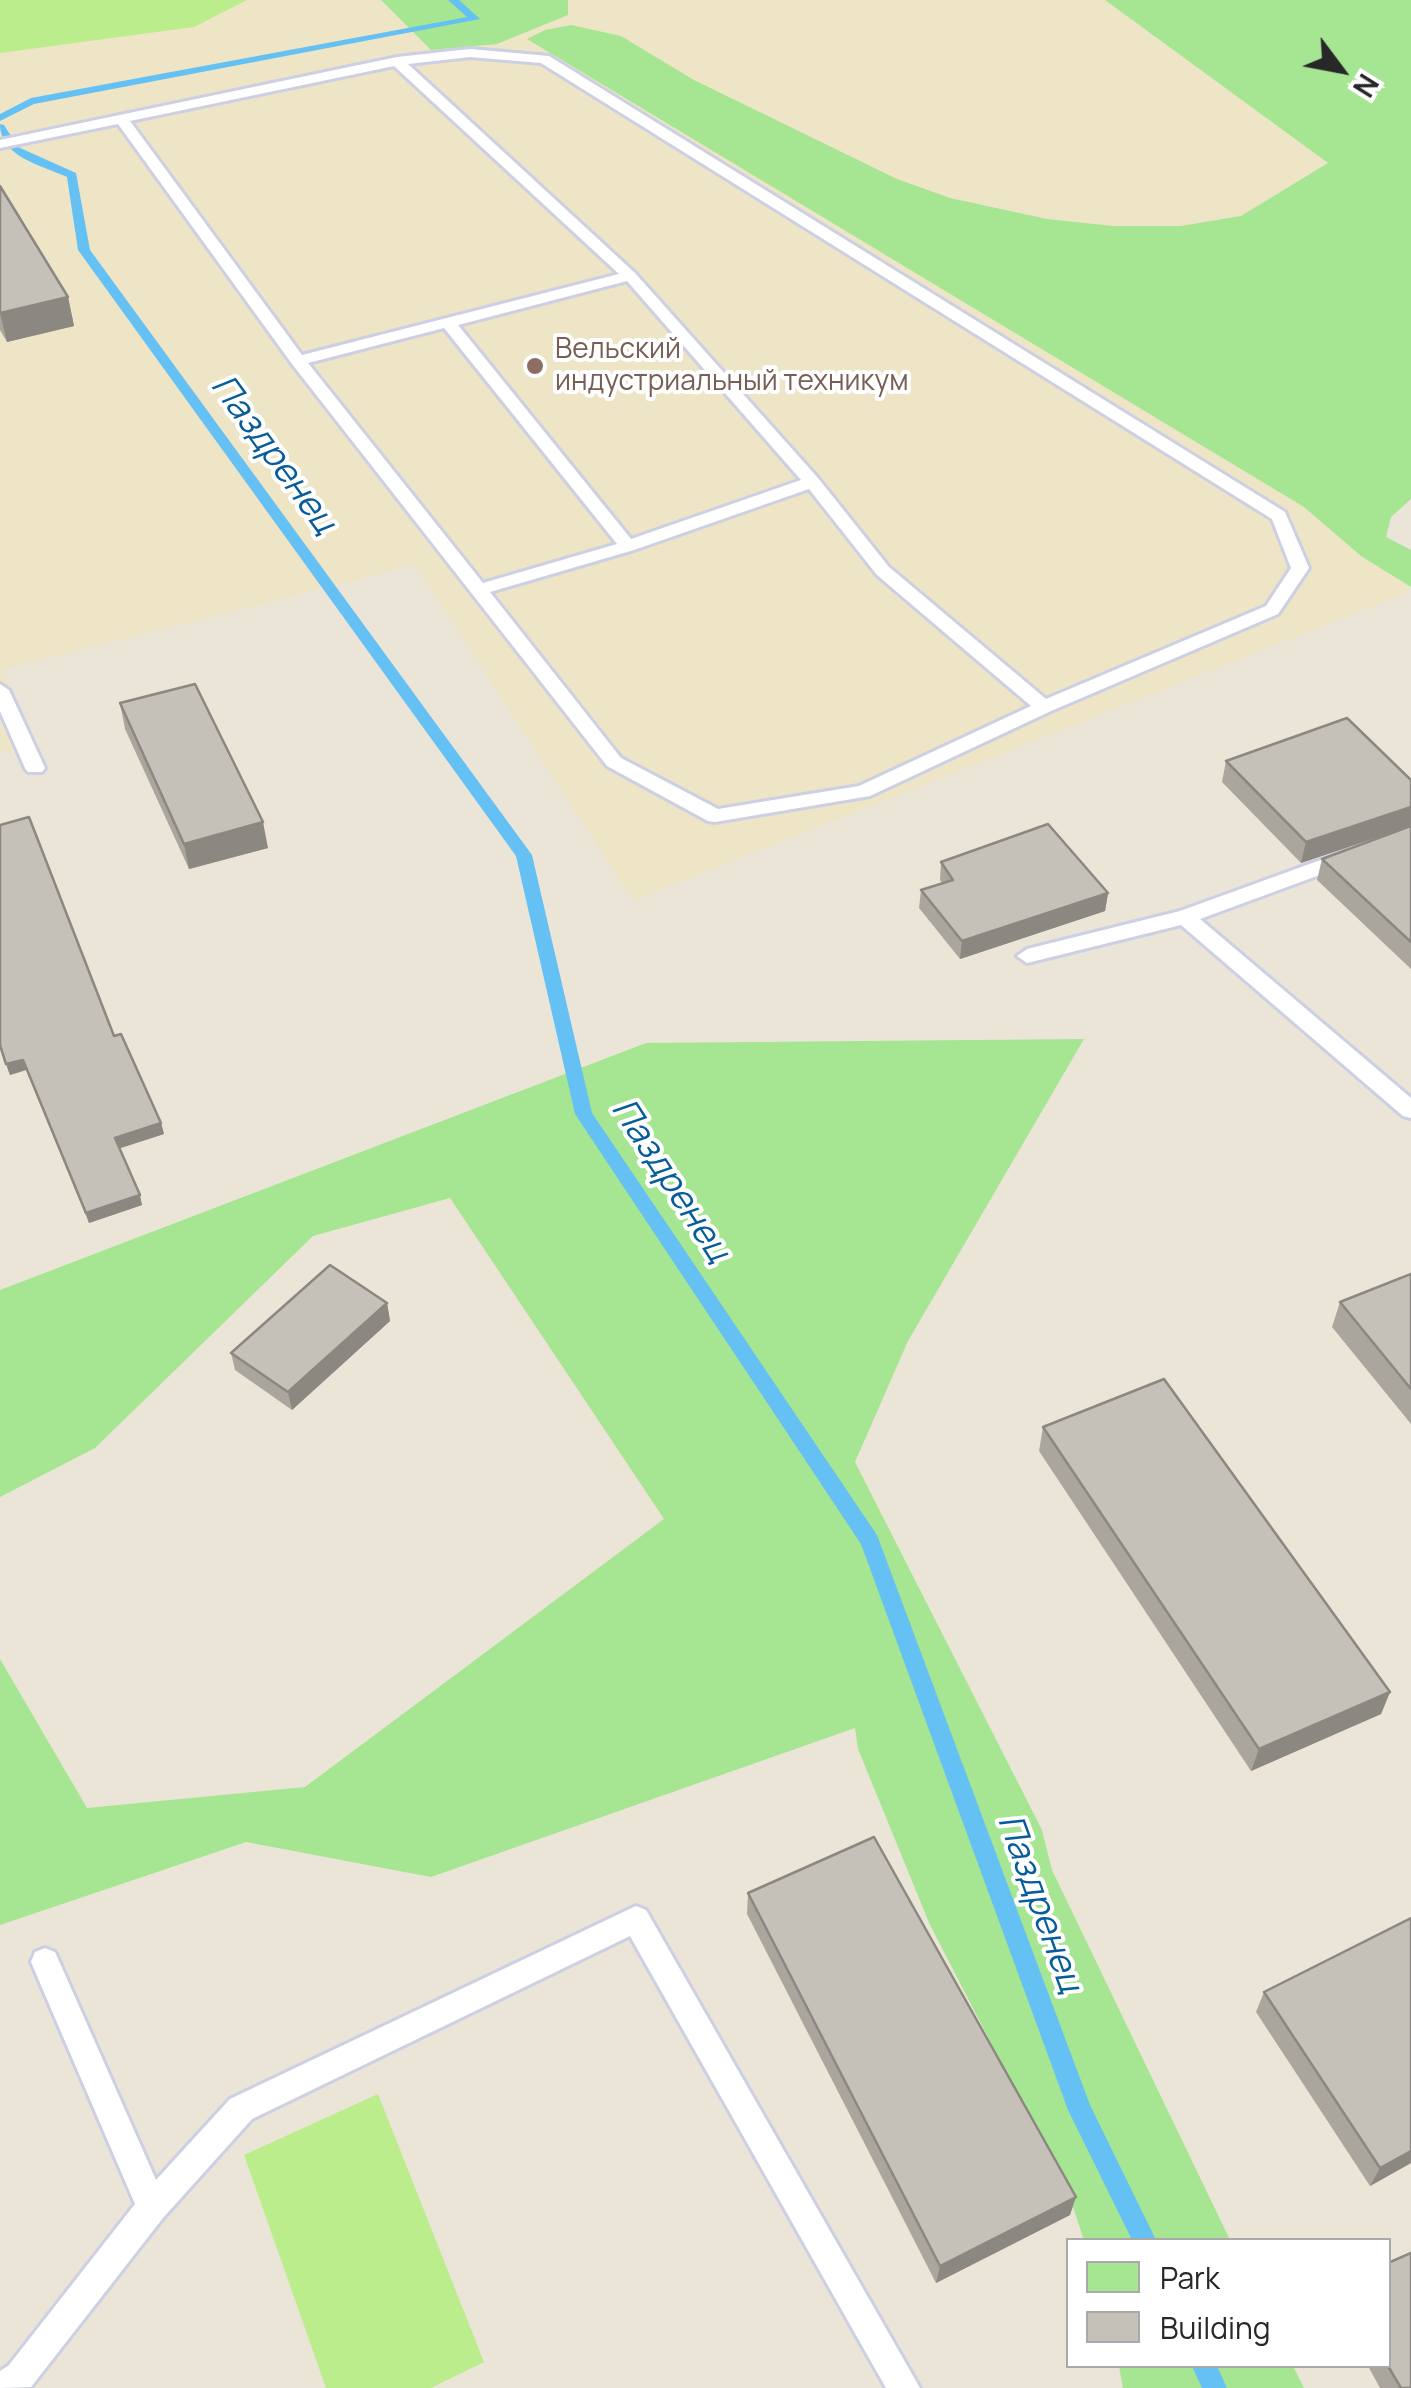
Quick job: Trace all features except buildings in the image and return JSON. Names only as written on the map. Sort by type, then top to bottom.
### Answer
[{"type":"lane","points":[[0,144],[397,61],[470,53],[544,59],[1279,516],[1300,568],[1272,610],[862,792],[714,816],[614,762],[298,361],[122,120]]},
{"type":"lane","points":[[397,61],[630,276],[812,482],[884,571],[1044,708]]},
{"type":"lane","points":[[298,361],[630,276]]},
{"type":"lane","points":[[448,323],[628,546]]},
{"type":"lane","points":[[479,590],[628,546],[812,482]]},
{"type":"lane","points":[[0,690],[35,768]]},
{"type":"lane","points":[[1027,956],[1184,918],[1376,847]]},
{"type":"lane","points":[[1184,918],[1411,1110]]},
{"type":"lane","points":[[2,2388],[20,2376],[152,2207],[241,2109],[636,1919],[904,2388]]},
{"type":"lane","points":[[46,1962],[152,2207]]},
{"type":"shaded area","name":"Вельский индустриальный техникум","points":[[0,0],[381,0],[431,50],[568,15],[568,0],[1105,0],[1328,163],[1241,216],[1181,226],[1113,226],[1046,219],[950,198],[897,179],[694,80],[621,36],[545,30],[528,39],[1304,507],[1361,556],[1391,572],[1411,591],[633,901],[415,565],[3,670],[34,744],[0,753]]},
{"type":"green space","points":[[0,0],[247,0],[194,27],[0,53]]},
{"type":"green space","points":[[381,0],[568,0],[568,15],[497,44],[431,50]]},
{"type":"green space","points":[[1105,0],[1411,0],[1411,499],[1391,517],[1386,537],[1411,550],[1411,587],[1361,556],[1304,507],[527,39],[545,30],[571,25],[621,36],[694,80],[897,179],[950,198],[1047,219],[1113,226],[1181,226],[1241,216],[1328,163]]},
{"type":"green space","points":[[1084,1039],[908,1341],[855,1462],[1042,1830],[1052,1870],[1229,2238],[1083,2238],[1068,2192],[930,1925],[858,1749],[855,1728],[431,1877],[246,1842],[0,1925],[0,1659],[87,1808],[305,1787],[664,1519],[450,1198],[313,1236],[95,1448],[0,1497],[0,1290],[646,1043]]},
{"type":"green space","points":[[378,2094],[484,2362],[431,2388],[326,2388],[244,2155]]},
{"type":"green space","points":[[1119,2368],[1294,2368],[1304,2388],[1123,2388]]},
{"type":"waterway","name":"Паздренец","points":[[0,118],[31,101],[475,19],[453,0]]},
{"type":"waterway","name":"Паздренец","points":[[0,127],[14,149],[72,175],[84,250],[524,855],[584,1114],[870,1541],[1080,2110],[1143,2238]]},
{"type":"waterway","name":"Паздренец","points":[[1205,2368],[1215,2388]]},
{"type":"place","name":"Вельский индустриальный техникум","points":[[535,366]]}]
